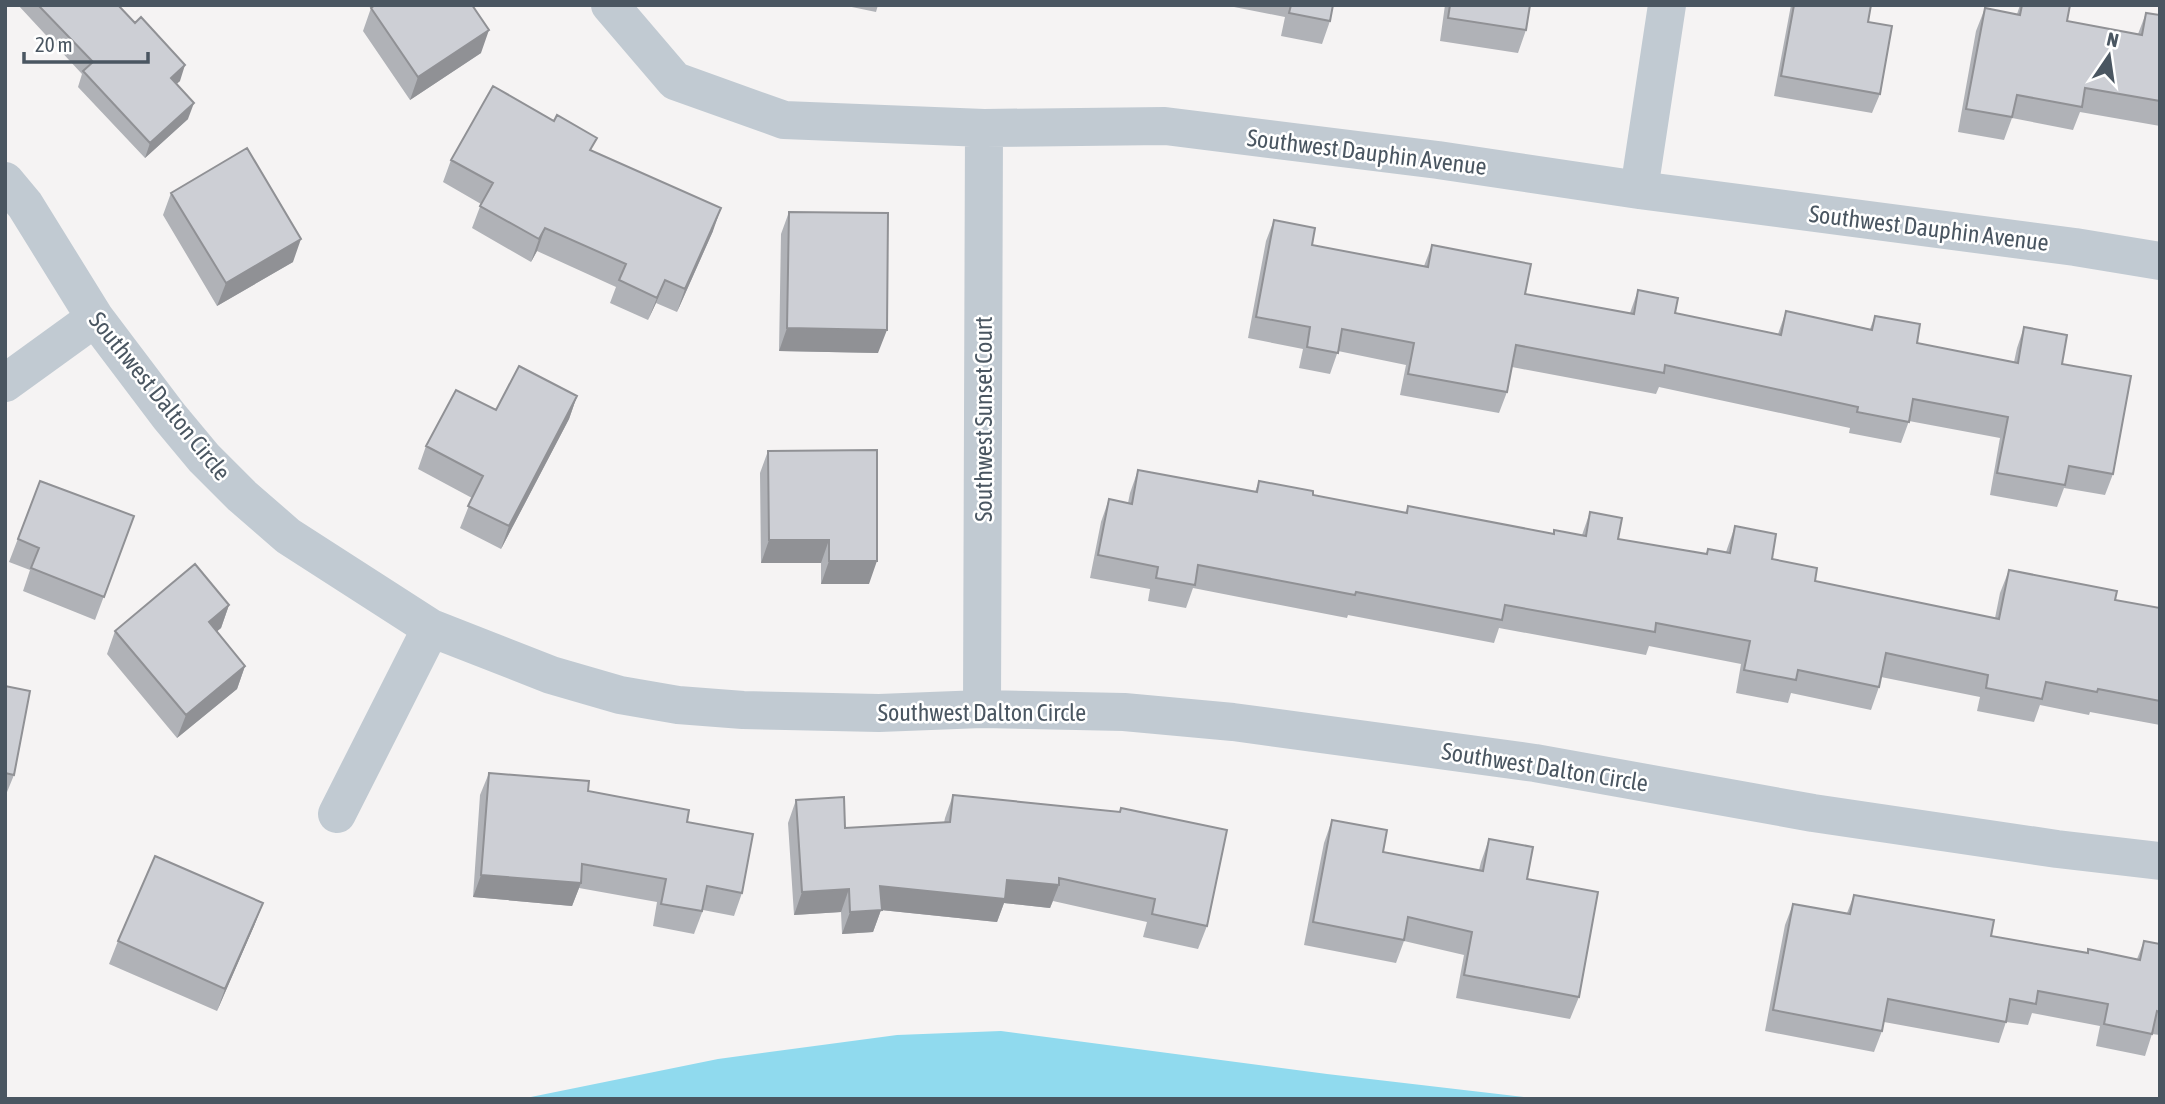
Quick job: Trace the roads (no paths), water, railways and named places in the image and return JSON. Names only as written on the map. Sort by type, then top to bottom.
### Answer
[{"type":"street","name":"Southwest Dauphin Avenue","points":[[610,5],[675,82],[784,120],[984,128],[1165,126],[1438,160],[2160,261]]},
{"type":"street","points":[[1639,190],[1667,5]]},
{"type":"street","name":"Southwest Sunset Court","points":[[982,709],[984,128]]},
{"type":"street","name":"Southwest Dalton Circle","points":[[5,181],[24,205],[95,318],[169,416],[242,496],[288,536],[431,628],[551,675],[620,695],[678,705],[743,710],[879,713],[982,709],[1124,712],[1247,723],[1535,763],[1827,816],[2160,861]]},
{"type":"street","points":[[5,383],[95,318]]},
{"type":"street","points":[[337,814],[431,628]]},
{"type":"water","points":[[1001,1031],[1542,1099],[521,1099],[718,1059],[897,1035]]}]
